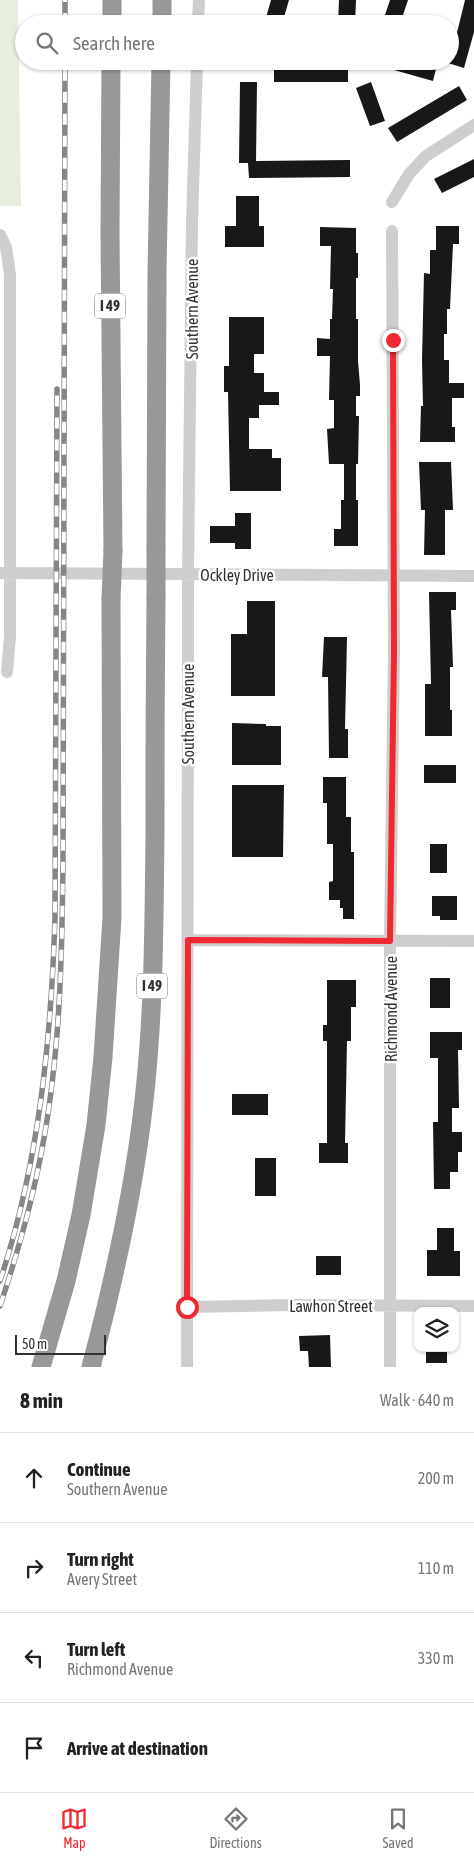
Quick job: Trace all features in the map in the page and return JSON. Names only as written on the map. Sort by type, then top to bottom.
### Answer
[{"type":"highway","points":[[112,0],[112,15]]},
{"type":"highway","points":[[162,0],[162,15]]},
{"type":"highway","name":"I 49","points":[[41,1367],[66,1281],[81,1215],[94,1134],[103,1057],[112,918],[111,70]]},
{"type":"highway","name":"I 49","points":[[91,1367],[113,1282],[140,1133],[146,1080],[154,963],[160,70]]},
{"type":"street","points":[[198,15],[199,0]]},
{"type":"street","name":"Southern Avenue","points":[[187,1367],[188,574],[192,244],[197,70]]},
{"type":"street","points":[[392,202],[409,174],[426,156],[474,125]]},
{"type":"street","name":"Richmond Avenue","points":[[390,1367],[390,941],[394,575],[392,231]]},
{"type":"street","points":[[0,235],[6,247],[10,275],[5,573],[10,642],[7,672]]},
{"type":"street","name":"Ockley Drive","points":[[5,573],[474,576]]},
{"type":"street","points":[[188,940],[474,941]]},
{"type":"street","name":"Lawhon Street","points":[[187,1307],[474,1306]]},
{"type":"green space","points":[[0,0],[18,0],[18,15],[15,15],[15,70],[19,70],[21,206],[0,206]]},
{"type":"building","points":[[271,0],[289,0],[285,15],[267,15]]},
{"type":"building","points":[[339,0],[356,0],[355,15],[338,15]]},
{"type":"building","points":[[390,0],[408,0],[403,15],[385,15]]},
{"type":"building","points":[[465,0],[474,0],[474,32],[464,68],[459,66],[459,24]]},
{"type":"building","points":[[274,70],[348,70],[348,82],[274,82]]},
{"type":"building","points":[[394,70],[436,70],[433,81]]},
{"type":"building","points":[[240,82],[257,82],[256,161],[350,160],[350,177],[249,178],[248,163],[239,163]]},
{"type":"building","points":[[371,82],[385,121],[370,126],[356,88]]},
{"type":"building","points":[[459,86],[467,100],[397,142],[388,128]]},
{"type":"building","points":[[474,159],[474,177],[442,193],[434,179]]},
{"type":"building","points":[[236,196],[259,196],[259,226],[264,226],[264,247],[225,247],[225,226],[236,226]]},
{"type":"building","points":[[436,226],[459,226],[459,244],[453,244],[450,309],[447,309],[447,334],[444,334],[444,360],[449,360],[449,383],[464,383],[464,398],[452,398],[452,427],[455,427],[455,442],[420,442],[421,406],[423,406],[424,273],[430,274],[430,250],[436,250]]},
{"type":"building","points":[[320,227],[356,228],[358,278],[356,278],[356,319],[358,319],[360,385],[360,396],[356,396],[356,416],[359,416],[358,464],[356,464],[358,546],[334,546],[334,529],[341,529],[341,500],[344,500],[344,464],[329,464],[327,429],[334,428],[334,400],[329,400],[330,356],[317,356],[317,338],[330,339],[333,289],[330,289],[331,246],[320,246]]},
{"type":"building","points":[[229,317],[264,317],[264,354],[254,354],[254,373],[264,373],[264,392],[279,392],[279,405],[259,405],[259,418],[249,418],[249,449],[272,449],[272,458],[281,458],[281,491],[230,491],[228,392],[224,392],[224,366],[229,366]]},
{"type":"building","points":[[419,462],[451,462],[453,510],[445,510],[445,555],[424,555],[425,510],[421,510]]},
{"type":"building","points":[[235,513],[251,513],[251,549],[235,549],[235,543],[210,543],[210,526],[235,526]]},
{"type":"building","points":[[429,592],[456,592],[456,610],[451,610],[453,667],[450,667],[450,710],[452,710],[452,736],[425,736],[425,684],[431,684]]},
{"type":"building","points":[[247,601],[275,601],[275,696],[231,696],[231,634],[247,634]]},
{"type":"building","points":[[324,637],[347,637],[345,729],[348,729],[348,758],[329,758],[328,677],[322,677]]},
{"type":"building","points":[[232,723],[281,726],[281,765],[232,765]]},
{"type":"building","points":[[424,765],[456,765],[456,783],[424,783]]},
{"type":"building","points":[[323,777],[346,777],[346,817],[351,817],[351,852],[354,852],[354,919],[343,919],[343,908],[340,908],[340,900],[329,900],[329,882],[333,881],[333,844],[327,844],[327,803],[323,803]]},
{"type":"building","points":[[232,785],[284,785],[283,857],[232,857]]},
{"type":"building","points":[[430,844],[447,844],[447,873],[430,873]]},
{"type":"building","points":[[432,896],[457,896],[457,920],[440,920],[440,916],[432,916]]},
{"type":"building","points":[[430,978],[450,978],[450,1008],[430,1008]]},
{"type":"building","points":[[327,980],[356,980],[356,1007],[351,1007],[351,1041],[347,1041],[345,1143],[348,1143],[348,1163],[319,1163],[319,1143],[327,1143],[327,1041],[323,1041],[323,1025],[327,1025]]},
{"type":"building","points":[[430,1032],[462,1032],[462,1050],[458,1050],[459,1108],[452,1108],[452,1132],[462,1132],[462,1152],[458,1152],[458,1172],[450,1172],[450,1189],[434,1189],[433,1122],[438,1122],[438,1058],[430,1058]]},
{"type":"building","points":[[232,1094],[268,1094],[268,1115],[232,1115]]},
{"type":"building","points":[[255,1158],[276,1158],[276,1196],[255,1196]]},
{"type":"building","points":[[437,1228],[454,1228],[454,1251],[460,1251],[460,1276],[427,1276],[427,1250],[437,1250]]},
{"type":"building","points":[[316,1256],[341,1256],[341,1275],[316,1275]]},
{"type":"building","points":[[330,1335],[331,1367],[309,1367],[308,1351],[300,1351],[299,1336]]},
{"type":"building","points":[[426,1352],[447,1352],[447,1363],[426,1363]]},
{"type":"railway","points":[[65,0],[65,15]]},
{"type":"railway","points":[[0,1306],[24,1229],[42,1149],[53,1078],[59,1007],[63,863],[65,70]]},
{"type":"railway","points":[[0,1281],[24,1192],[41,1101],[53,964],[55,918],[57,389]]},
{"type":"route","points":[[187,1307],[188,940],[390,941],[394,650],[393,340]]}]
